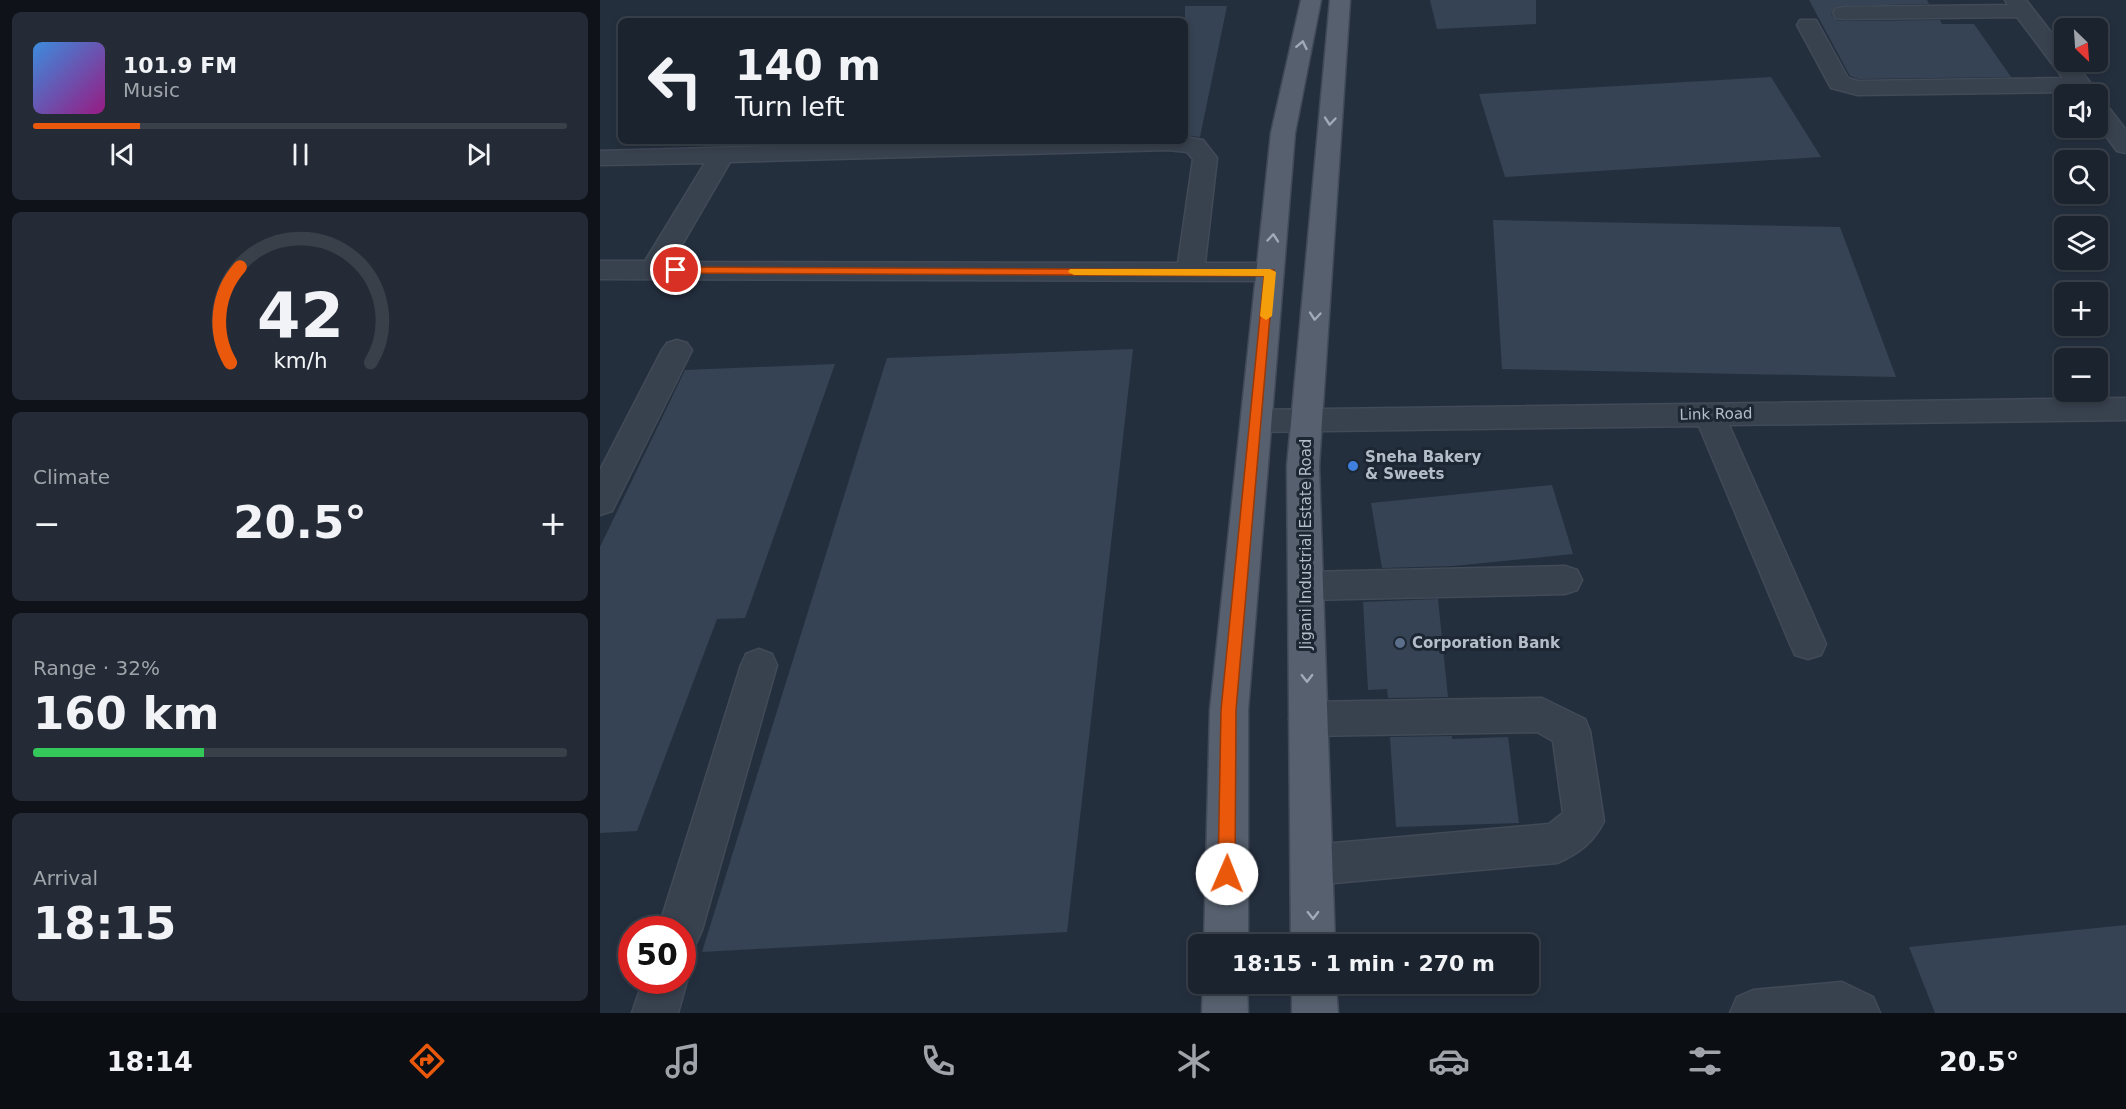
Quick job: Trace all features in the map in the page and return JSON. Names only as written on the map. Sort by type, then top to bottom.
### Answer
[{"type":"main road","points":[[1226,934],[1228,710],[1283,133],[1311,0]]},
{"type":"main road","name":"Jigani Industrial Estate Road","points":[[1313,934],[1303,466],[1340,0]]},
{"type":"main road","points":[[1225,994],[1225,1013]]},
{"type":"main road","points":[[1314,994],[1315,1013]]},
{"type":"street","points":[[1844,13],[1948,6],[2019,5],[2079,84]]},
{"type":"street","points":[[1808,25],[1839,83],[1858,88],[2054,90]]},
{"type":"street","points":[[2108,122],[2126,146]]},
{"type":"street","points":[[600,158],[1099,144]]},
{"type":"street","points":[[1185,144],[1194,145],[1205,158],[1190,272]]},
{"type":"street","points":[[653,270],[722,155]]},
{"type":"street","points":[[600,270],[1270,272]]},
{"type":"street","points":[[600,502],[677,350]]},
{"type":"street","name":"Link Road","points":[[1256,421],[2126,409]]},
{"type":"street","points":[[1709,414],[1808,644]]},
{"type":"street","points":[[1306,586],[1565,580]]},
{"type":"street","points":[[684,916],[759,665]]},
{"type":"street","points":[[1308,719],[1542,716],[1571,731],[1584,821],[1557,843],[1312,865]]},
{"type":"street","points":[[655,1013],[661,994]]},
{"type":"street","points":[[1753,1013],[1842,1004],[1857,1013]]},
{"type":"building","points":[[1430,0],[1536,0],[1536,24],[1437,29]]},
{"type":"building","points":[[1809,0],[1927,0],[1929,4],[1836,6],[1831,14],[1836,20],[1844,21],[1940,20],[1942,24],[1974,24],[2011,77],[1858,79],[1850,76]]},
{"type":"building","points":[[1185,6],[1227,6],[1200,137],[1188,135],[1188,18],[1185,18]]},
{"type":"building","points":[[1771,77],[1821,157],[1505,177],[1479,94]]},
{"type":"building","points":[[1493,220],[1840,227],[1896,377],[1502,369]]},
{"type":"building","points":[[1133,349],[1067,932],[702,952],[887,358]]},
{"type":"building","points":[[835,364],[745,618],[717,619],[637,831],[600,833],[600,547],[685,370]]},
{"type":"building","points":[[1552,485],[1573,554],[1453,566],[1382,568],[1371,503]]},
{"type":"building","points":[[1438,599],[1448,697],[1388,698],[1387,689],[1368,690],[1363,602]]},
{"type":"building","points":[[1452,736],[1452,739],[1508,737],[1519,823],[1396,827],[1390,737]]},
{"type":"building","points":[[2126,925],[2126,1013],[1935,1013],[1909,947]]},
{"type":"slow traffic","points":[[1074,272],[1270,272],[1266,316]]},
{"type":"place","name":"Sneha Bakery & Sweets","points":[[1353,466]]},
{"type":"place","name":"Corporation Bank","points":[[1400,643]]},
{"type":"route","points":[[676,270],[1270,272],[1228,710],[1227,874]]}]
